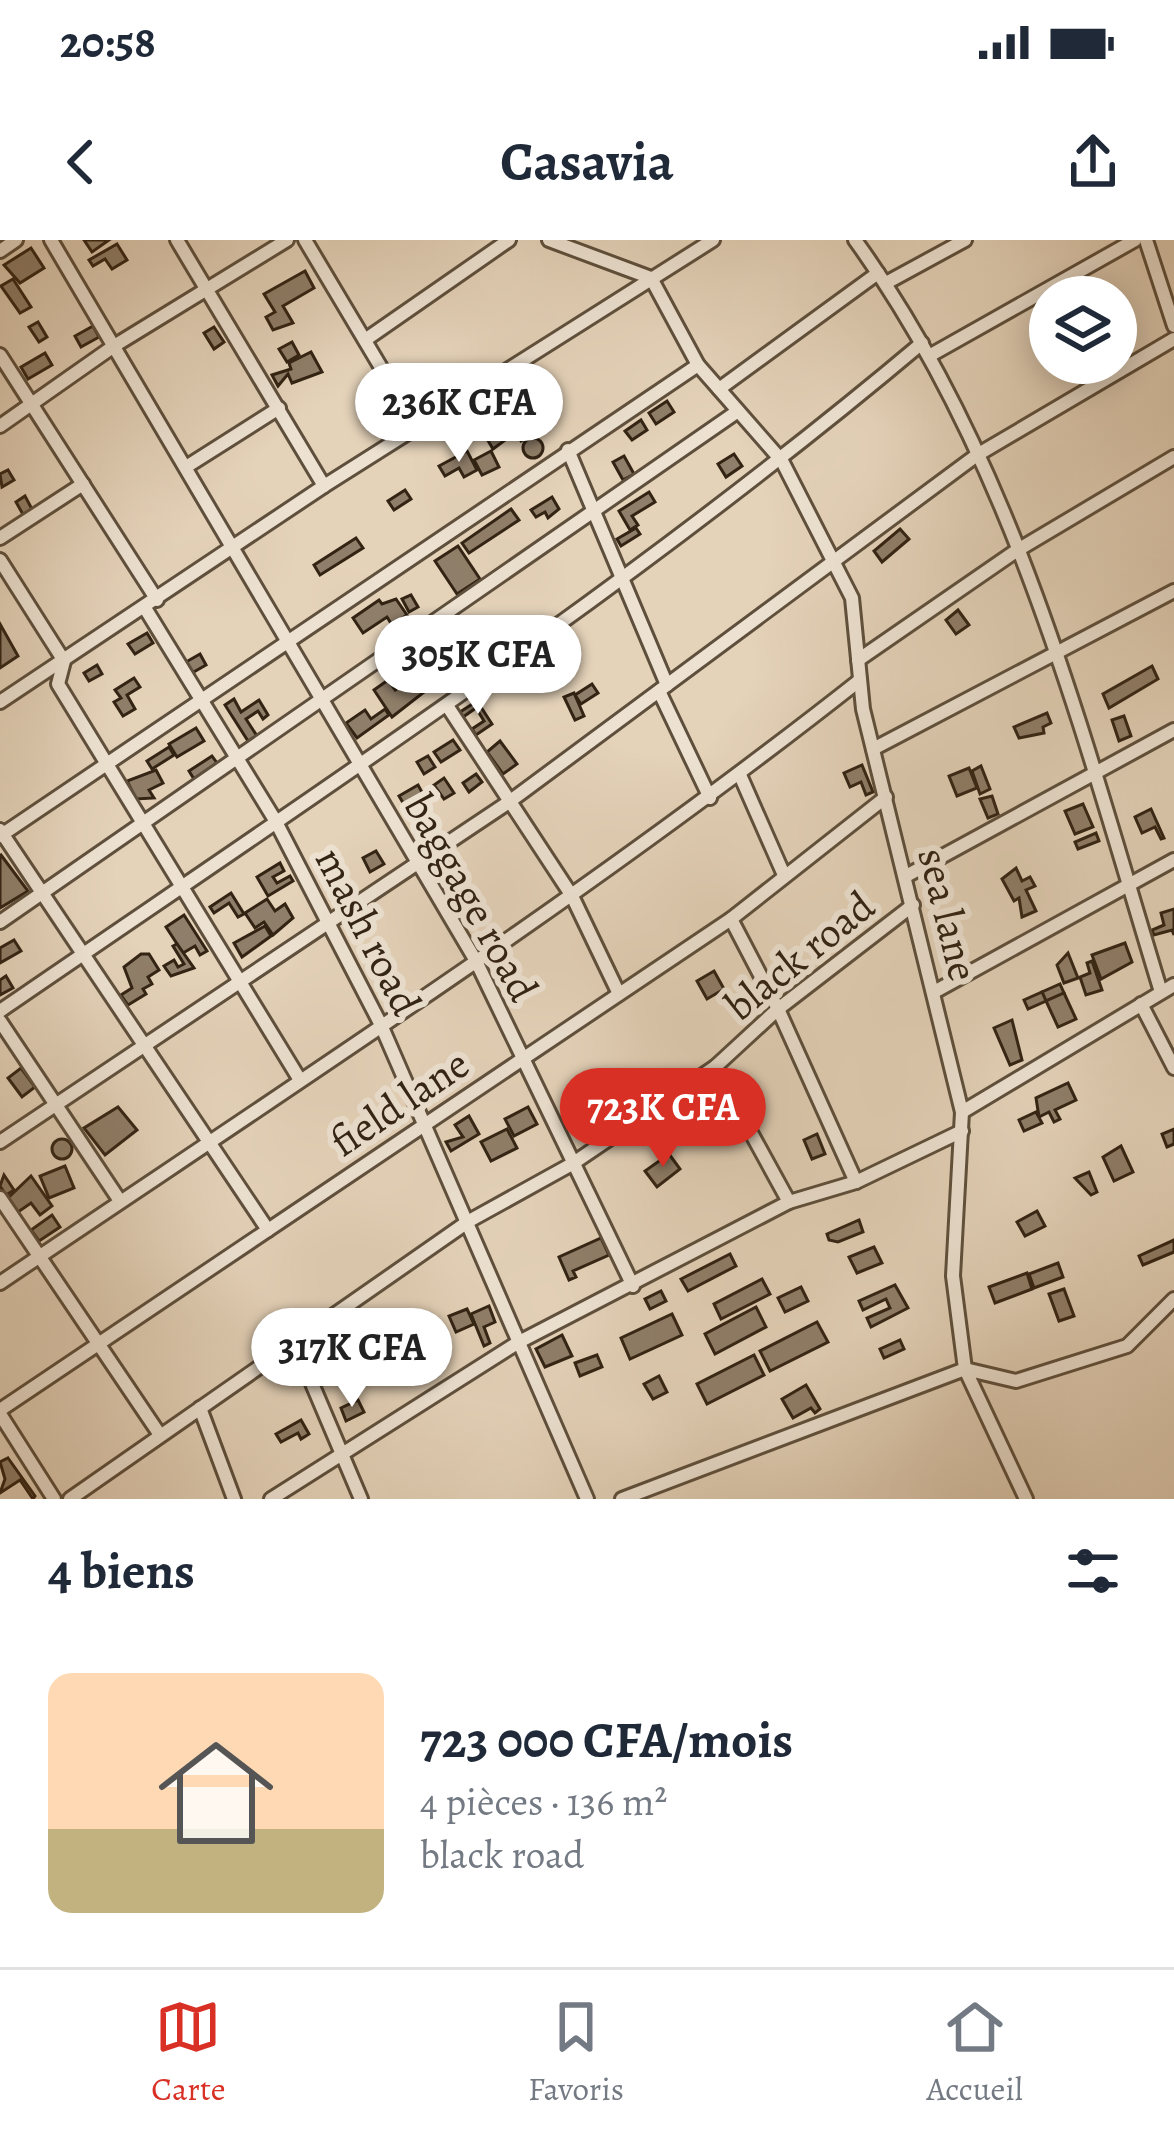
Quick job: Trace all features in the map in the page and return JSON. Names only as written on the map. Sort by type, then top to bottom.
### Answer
[{"type":"street","points":[[0,250],[16,240]]},
{"type":"street","name":"baggage road","points":[[51,240],[476,961],[633,1286]]},
{"type":"street","points":[[177,240],[324,486]]},
{"type":"street","points":[[0,426],[114,346],[286,240]]},
{"type":"street","points":[[305,240],[417,428]]},
{"type":"street","points":[[364,340],[509,240]]},
{"type":"street","points":[[549,240],[651,278]]},
{"type":"street","points":[[0,702],[232,545],[713,240]]},
{"type":"street","points":[[855,240],[925,350],[977,455],[1056,656],[1128,885],[1167,988],[962,1112]]},
{"type":"street","points":[[718,389],[882,278],[964,240]]},
{"type":"street","points":[[0,1012],[275,820],[448,707],[925,350],[1135,240]]},
{"type":"street","points":[[1147,240],[1174,326]]},
{"type":"street","name":"sea lane","points":[[651,278],[698,365],[782,461],[853,598],[860,680],[873,748],[962,1112],[952,1276],[965,1369],[1026,1499]]},
{"type":"street","points":[[0,1142],[509,802],[977,455],[1174,339]]},
{"type":"street","name":"mash road","points":[[0,355],[83,484],[199,699],[275,820],[381,1025],[428,1123],[586,1499]]},
{"type":"street","points":[[268,1230],[1,834],[698,365]]},
{"type":"street","points":[[186,466],[279,408]]},
{"type":"street","points":[[0,922],[738,411]]},
{"type":"street","points":[[568,449],[598,512],[620,580],[710,798]]},
{"type":"street","points":[[858,661],[1016,551],[1174,457]]},
{"type":"street","points":[[0,538],[83,484]]},
{"type":"street","points":[[0,560],[64,661],[58,684],[300,1080]]},
{"type":"street","points":[[873,748],[1174,591]]},
{"type":"street","points":[[0,1283],[572,896],[710,798],[860,680]]},
{"type":"street","points":[[448,707],[572,896],[619,994]]},
{"type":"street","points":[[906,876],[1174,730]]},
{"type":"street","points":[[740,775],[784,875]]},
{"type":"street","name":"field lane","points":[[0,1412],[731,920],[886,797]]},
{"type":"street","points":[[934,992],[1174,860]]},
{"type":"street","name":"black road","points":[[70,1499],[469,1221],[572,1164],[715,1067],[778,1009],[914,905]]},
{"type":"street","points":[[731,920],[778,1009],[856,1182]]},
{"type":"street","points":[[1141,1004],[1174,1068]]},
{"type":"street","points":[[0,1022],[120,1202]]},
{"type":"street","points":[[715,1067],[789,1202]]},
{"type":"street","points":[[271,1499],[520,1342],[789,1202],[856,1182],[962,1131]]},
{"type":"street","points":[[0,1198],[160,1436]]},
{"type":"street","points":[[622,1499],[965,1369],[1016,1381],[1127,1346],[1174,1299]]},
{"type":"street","points":[[294,1341],[361,1499]]},
{"type":"street","points":[[200,1408],[234,1499]]},
{"type":"street","points":[[0,1412],[54,1499]]},
{"type":"building","points":[[84,240],[109,240],[92,252]]},
{"type":"building","points":[[117,244],[127,260],[112,269],[105,259],[93,266],[89,260]]},
{"type":"building","points":[[31,248],[44,268],[20,283],[4,265]]},
{"type":"building","points":[[305,271],[314,288],[283,306],[293,323],[273,330],[266,317],[275,312],[264,294]]},
{"type":"building","points":[[13,279],[31,307],[20,313],[1,286]]},
{"type":"building","points":[[38,322],[47,337],[39,342],[29,327]]},
{"type":"building","points":[[93,326],[99,337],[81,347],[75,336]]},
{"type":"building","points":[[214,327],[224,342],[214,349],[204,333]]},
{"type":"building","points":[[292,342],[299,355],[287,362],[279,349]]},
{"type":"building","points":[[311,352],[322,372],[292,383],[288,374],[278,386],[272,375],[291,369],[289,363]]},
{"type":"building","points":[[45,353],[52,365],[28,379],[21,367]]},
{"type":"building","points":[[667,401],[674,412],[656,424],[649,413]]},
{"type":"building","points":[[537,403],[541,410],[528,425],[533,434],[521,441],[516,432],[493,449],[487,439]]},
{"type":"building","points":[[641,420],[647,430],[632,440],[625,431]]},
{"type":"building","points":[[533,438],[543,448],[533,458],[523,448]]},
{"type":"building","points":[[467,451],[477,470],[464,477],[459,468],[445,476],[439,466]]},
{"type":"building","points":[[491,451],[499,467],[482,475],[474,460]]},
{"type":"building","points":[[734,454],[742,466],[726,477],[718,464]]},
{"type":"building","points":[[624,456],[634,474],[623,480],[613,462]]},
{"type":"building","points":[[8,470],[14,480],[2,487],[0,474]]},
{"type":"building","points":[[405,490],[411,499],[394,510],[388,501]]},
{"type":"building","points":[[649,492],[655,502],[632,516],[638,525],[630,530],[619,511]]},
{"type":"building","points":[[25,496],[34,513],[25,518],[16,502]]},
{"type":"building","points":[[552,497],[559,509],[548,518],[545,512],[536,517],[531,510]]},
{"type":"building","points":[[511,509],[519,520],[469,553],[462,543]]},
{"type":"building","points":[[636,528],[640,534],[621,546],[617,539]]},
{"type":"building","points":[[900,529],[909,539],[882,562],[874,551]]},
{"type":"building","points":[[356,538],[363,548],[320,575],[314,565]]},
{"type":"building","points":[[458,546],[480,579],[457,594],[435,561]]},
{"type":"building","points":[[411,595],[418,607],[409,612],[402,599]]},
{"type":"building","points":[[396,599],[407,615],[392,625],[387,617],[363,633],[353,618],[379,600],[382,604]]},
{"type":"building","points":[[958,610],[969,625],[956,634],[946,620]]},
{"type":"building","points":[[0,624],[18,656],[0,668]]},
{"type":"building","points":[[147,633],[153,643],[135,654],[128,644]]},
{"type":"building","points":[[200,654],[206,665],[192,673],[186,662]]},
{"type":"building","points":[[97,665],[102,674],[89,681],[84,673]]},
{"type":"building","points":[[1152,666],[1158,679],[1109,708],[1103,694]]},
{"type":"building","points":[[430,667],[435,675],[424,683],[428,689],[392,717],[374,690],[388,680],[396,691],[391,679],[400,673],[407,683],[405,676],[413,679]]},
{"type":"building","points":[[134,678],[140,687],[127,695],[135,709],[123,716],[114,702],[121,698],[115,690]]},
{"type":"building","points":[[592,684],[598,693],[581,704],[575,695]]},
{"type":"building","points":[[574,693],[584,716],[575,720],[564,697]]},
{"type":"building","points":[[234,699],[241,712],[259,700],[268,715],[263,719],[258,711],[246,719],[257,736],[248,741],[225,705]]},
{"type":"building","points":[[477,701],[492,724],[476,735],[472,729],[484,721],[476,708],[463,717],[460,712]]},
{"type":"building","points":[[385,709],[389,715],[357,738],[346,723],[365,710],[371,719]]},
{"type":"building","points":[[1047,713],[1051,723],[1043,727],[1044,733],[1019,738],[1014,727]]},
{"type":"building","points":[[1124,716],[1131,736],[1119,741],[1112,720]]},
{"type":"building","points":[[196,728],[204,741],[177,757],[169,744]]},
{"type":"building","points":[[453,740],[460,750],[441,762],[434,752]]},
{"type":"building","points":[[500,741],[517,764],[503,774],[487,752]]},
{"type":"building","points":[[169,747],[174,755],[152,769],[147,761]]},
{"type":"building","points":[[212,756],[217,763],[194,779],[189,771]]},
{"type":"building","points":[[428,756],[435,767],[424,774],[417,762]]},
{"type":"building","points":[[862,765],[873,792],[866,795],[861,782],[850,787],[844,773]]},
{"type":"building","points":[[981,766],[990,789],[980,794],[972,771]]},
{"type":"building","points":[[969,768],[977,788],[957,796],[949,776]]},
{"type":"building","points":[[156,770],[163,783],[149,790],[154,798],[136,799],[127,781]]},
{"type":"building","points":[[476,774],[482,782],[469,792],[463,783]]},
{"type":"building","points":[[444,778],[454,793],[444,799],[434,785]]},
{"type":"building","points":[[418,785],[429,805],[411,816],[399,796]]},
{"type":"building","points":[[992,796],[998,814],[988,818],[980,799]]},
{"type":"building","points":[[1083,804],[1093,827],[1075,834],[1065,811]]},
{"type":"building","points":[[1151,809],[1164,838],[1155,827],[1142,833],[1135,817]]},
{"type":"building","points":[[1096,833],[1099,841],[1078,849],[1075,842]]},
{"type":"building","points":[[376,851],[384,864],[370,872],[363,858]]},
{"type":"building","points":[[0,856],[28,891],[0,908]]},
{"type":"building","points":[[280,863],[284,871],[273,877],[277,883],[290,876],[293,881],[268,896],[257,877]]},
{"type":"building","points":[[1016,868],[1022,881],[1030,877],[1035,886],[1026,890],[1036,911],[1022,917],[1019,898],[1014,901],[1002,879]]},
{"type":"building","points":[[231,893],[244,914],[238,917],[229,903],[214,913],[210,907]]},
{"type":"building","points":[[267,899],[275,911],[285,904],[293,918],[273,935],[264,922],[255,928],[245,913]]},
{"type":"building","points":[[1174,909],[1174,935],[1172,930],[1154,935],[1152,930],[1164,925],[1161,913]]},
{"type":"building","points":[[184,915],[207,951],[200,955],[195,946],[183,953],[166,927]]},
{"type":"building","points":[[265,926],[271,936],[242,957],[234,943]]},
{"type":"building","points":[[14,940],[21,951],[0,963],[0,948]]},
{"type":"building","points":[[1125,943],[1132,962],[1101,979],[1092,955]]},
{"type":"building","points":[[177,944],[194,968],[171,976],[164,966],[174,960],[178,967],[184,964],[173,946]]},
{"type":"building","points":[[1068,953],[1078,978],[1064,983],[1057,965]]},
{"type":"building","points":[[141,954],[149,954],[159,970],[148,977],[152,984],[143,989],[146,994],[128,1005],[121,995],[132,988],[124,967]]},
{"type":"building","points":[[1092,961],[1102,990],[1086,995],[1080,977],[1090,973],[1087,963]]},
{"type":"building","points":[[714,971],[724,989],[707,999],[697,981]]},
{"type":"building","points":[[6,976],[13,988],[0,995],[0,980]]},
{"type":"building","points":[[1060,984],[1064,993],[1046,1001],[1042,992]]},
{"type":"building","points":[[1042,992],[1046,1001],[1028,1009],[1024,1000]]},
{"type":"building","points":[[1064,993],[1076,1019],[1058,1027],[1046,1001]]},
{"type":"building","points":[[1012,1020],[1022,1060],[1010,1065],[994,1028]]},
{"type":"building","points":[[21,1068],[35,1087],[22,1097],[8,1078]]},
{"type":"building","points":[[1068,1083],[1076,1100],[1055,1110],[1060,1119],[1054,1122],[1049,1112],[1039,1117],[1036,1098]]},
{"type":"building","points":[[118,1107],[137,1130],[105,1155],[84,1128]]},
{"type":"building","points":[[528,1107],[537,1124],[514,1136],[505,1119]]},
{"type":"building","points":[[1036,1112],[1042,1123],[1024,1131],[1019,1120]]},
{"type":"building","points":[[469,1116],[479,1134],[451,1151],[446,1142],[463,1137],[455,1125]]},
{"type":"building","points":[[507,1129],[517,1148],[491,1161],[481,1142]]},
{"type":"building","points":[[1174,1129],[1174,1144],[1167,1147],[1162,1134]]},
{"type":"building","points":[[817,1134],[825,1154],[812,1159],[804,1140]]},
{"type":"building","points":[[62,1139],[72,1149],[62,1159],[52,1149]]},
{"type":"building","points":[[1121,1146],[1133,1172],[1114,1181],[1103,1157]]},
{"type":"building","points":[[669,1154],[680,1169],[657,1187],[645,1171]]},
{"type":"building","points":[[65,1166],[74,1188],[49,1198],[40,1176]]},
{"type":"building","points":[[1089,1172],[1097,1192],[1091,1195],[1075,1178]]},
{"type":"building","points":[[4,1175],[14,1190],[6,1195],[0,1186]]},
{"type":"building","points":[[31,1176],[52,1206],[40,1215],[31,1203],[18,1212],[8,1198]]},
{"type":"building","points":[[1037,1211],[1045,1226],[1025,1236],[1017,1222]]},
{"type":"building","points":[[52,1215],[60,1227],[39,1241],[31,1230]]},
{"type":"building","points":[[859,1220],[863,1232],[838,1242],[829,1240],[827,1234]]},
{"type":"building","points":[[601,1238],[609,1255],[573,1271],[576,1277],[569,1280],[559,1257]]},
{"type":"building","points":[[1174,1240],[1174,1252],[1143,1265],[1139,1256]]},
{"type":"building","points":[[874,1247],[882,1263],[857,1273],[849,1257]]},
{"type":"building","points":[[730,1254],[736,1266],[688,1291],[681,1279]]},
{"type":"building","points":[[1058,1263],[1063,1277],[1034,1288],[1029,1274]]},
{"type":"building","points":[[1027,1273],[1032,1289],[995,1303],[989,1287]]},
{"type":"building","points":[[762,1279],[770,1294],[721,1319],[714,1304]]},
{"type":"building","points":[[895,1285],[908,1308],[871,1327],[867,1318],[890,1308],[886,1299],[863,1310],[859,1301]]},
{"type":"building","points":[[801,1287],[808,1301],[785,1312],[778,1298]]},
{"type":"building","points":[[1064,1289],[1074,1316],[1059,1321],[1049,1294]]},
{"type":"building","points":[[661,1291],[666,1301],[650,1309],[645,1299]]},
{"type":"building","points":[[489,1306],[495,1322],[484,1327],[490,1343],[484,1346],[471,1314]]},
{"type":"building","points":[[756,1307],[766,1327],[715,1354],[705,1334]]},
{"type":"building","points":[[467,1309],[474,1324],[456,1332],[449,1316]]},
{"type":"building","points":[[672,1314],[682,1335],[630,1359],[621,1338]]},
{"type":"building","points":[[817,1322],[828,1342],[770,1371],[760,1351]]},
{"type":"building","points":[[562,1335],[572,1356],[545,1367],[536,1349]]},
{"type":"building","points":[[900,1340],[904,1349],[884,1358],[880,1349]]},
{"type":"building","points":[[597,1355],[602,1367],[580,1376],[575,1363]]},
{"type":"building","points":[[754,1355],[764,1375],[707,1404],[697,1384]]},
{"type":"building","points":[[659,1376],[667,1392],[653,1399],[644,1384]]},
{"type":"building","points":[[806,1385],[820,1409],[815,1413],[811,1408],[793,1418],[782,1399]]},
{"type":"building","points":[[358,1400],[364,1412],[346,1421],[341,1408]]},
{"type":"building","points":[[301,1420],[309,1434],[301,1439],[298,1433],[281,1442],[276,1434]]},
{"type":"building","points":[[8,1458],[33,1499],[20,1480],[0,1493],[5,1479],[0,1462]]}]
